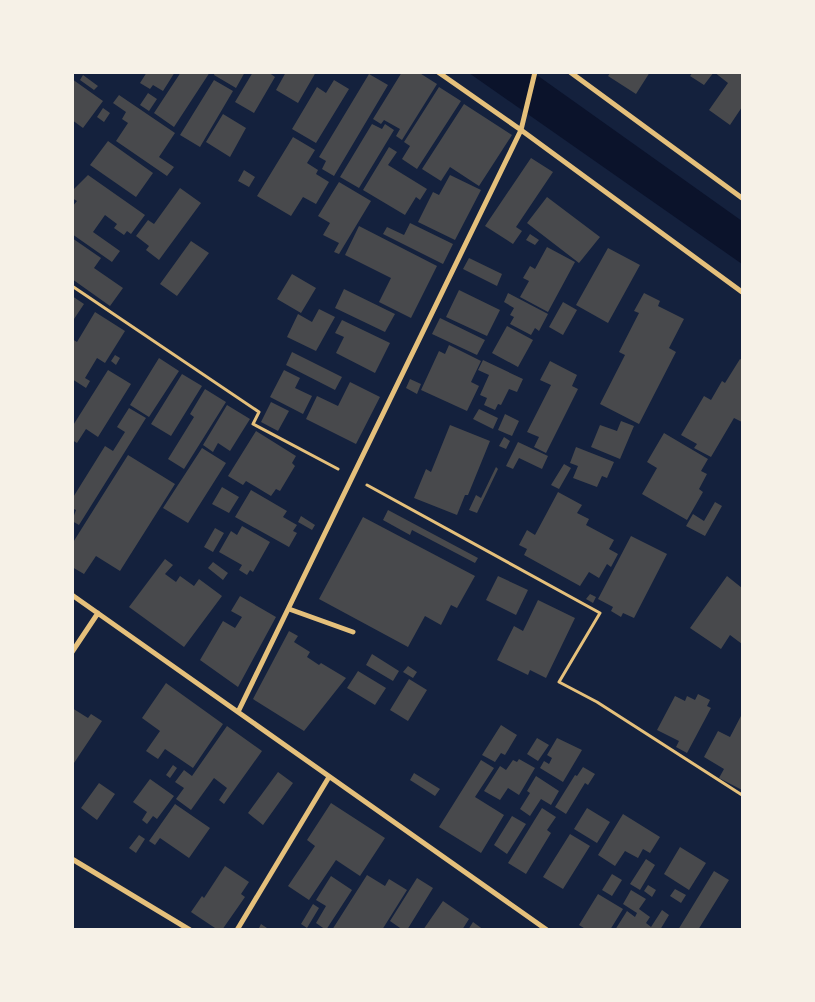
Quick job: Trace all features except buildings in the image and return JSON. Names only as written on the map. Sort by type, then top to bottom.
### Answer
[{"type":"street","points":[[438,72],[521,130],[742,292]]},
{"type":"street","points":[[238,712],[521,130],[535,72]]},
{"type":"street","points":[[570,72],[742,198]]},
{"type":"street","points":[[72,596],[546,930]]},
{"type":"street","points":[[289,609],[353,632]]},
{"type":"street","points":[[72,652],[98,613]]},
{"type":"street","points":[[236,930],[329,777]]},
{"type":"street","points":[[72,859],[190,930]]},
{"type":"path","points":[[72,286],[259,412],[253,424],[600,613],[559,682],[597,702],[742,796]]},
{"type":"water","points":[[469,73],[534,73],[742,221],[742,264]]}]
